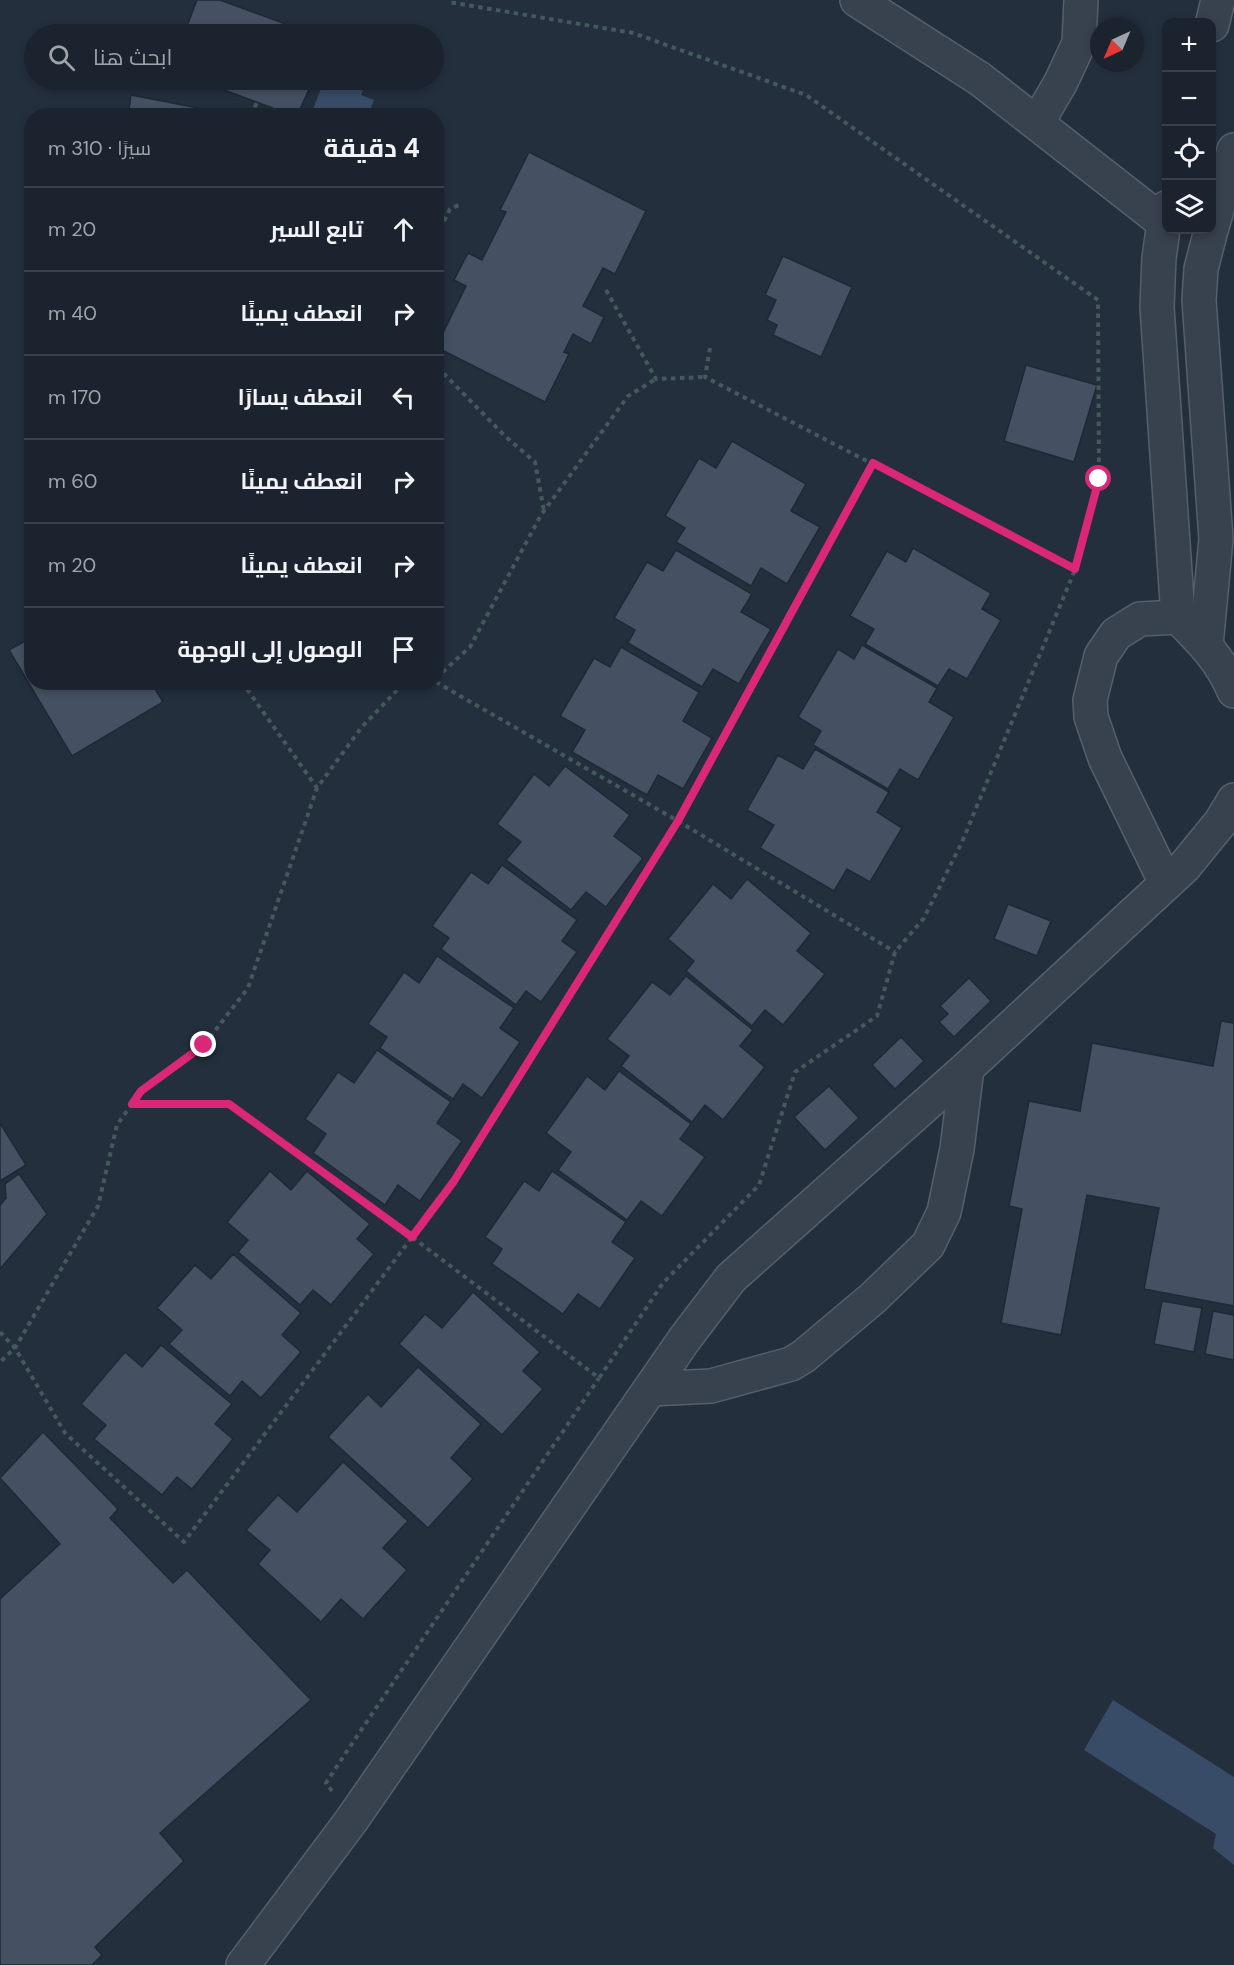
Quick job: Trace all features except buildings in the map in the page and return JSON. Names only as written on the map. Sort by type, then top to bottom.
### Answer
[{"type":"street","points":[[856,0],[980,79],[1162,213]]},
{"type":"street","points":[[1037,123],[1061,82],[1079,43],[1081,0]]},
{"type":"street","points":[[1214,18],[1218,0]]},
{"type":"street","points":[[1216,211],[1234,150]]},
{"type":"street","points":[[1163,234],[1157,307],[1178,617],[1206,645],[1226,673],[1234,691]]},
{"type":"street","points":[[1206,645],[1216,539],[1199,300],[1201,269],[1210,234]]},
{"type":"street","points":[[1166,883],[1105,758],[1091,717],[1090,700],[1101,656],[1116,634],[1140,619],[1178,617]]},
{"type":"street","points":[[243,1965],[351,1821],[651,1389],[731,1278],[967,1068],[1193,858],[1234,800]]},
{"type":"street","points":[[651,1389],[711,1386],[791,1364],[804,1356],[873,1298],[928,1245],[945,1212],[957,1149],[967,1068]]},
{"type":"path","points":[[351,1821],[326,1783],[663,1283],[759,1185],[795,1072],[877,1016],[895,952],[924,918],[962,842],[1075,569],[1099,479],[1098,300],[806,95],[633,33],[449,2]]},
{"type":"path","points":[[255,108],[257,101]]},
{"type":"path","points":[[444,221],[450,209],[461,204]]},
{"type":"path","points":[[606,290],[656,379]]},
{"type":"path","points":[[705,377],[710,348]]},
{"type":"path","points":[[444,373],[505,436],[535,462],[544,512]]},
{"type":"path","points":[[444,672],[470,647],[544,512],[628,396],[656,379],[705,377],[1075,569]]},
{"type":"path","points":[[0,1332],[15,1348],[65,1433],[184,1542],[454,1181],[678,821],[873,463]]},
{"type":"path","points":[[444,685],[678,821],[895,952]]},
{"type":"path","points":[[248,690],[317,788]]},
{"type":"path","points":[[0,1362],[15,1348],[98,1206],[117,1125],[141,1091],[204,1045],[249,988],[317,788],[361,728],[397,690]]},
{"type":"path","points":[[132,1104],[229,1104],[412,1237],[599,1378]]},
{"type":"water","points":[[320,90],[363,90],[361,95],[374,100],[371,108],[314,108]]},
{"type":"water","points":[[1113,1700],[1234,1777],[1234,1865],[1213,1848],[1216,1834],[1084,1750]]},
{"type":"route","points":[[204,1045],[141,1091],[132,1104],[229,1104],[412,1237],[454,1181],[678,821],[873,463],[1075,569],[1099,479]]}]
